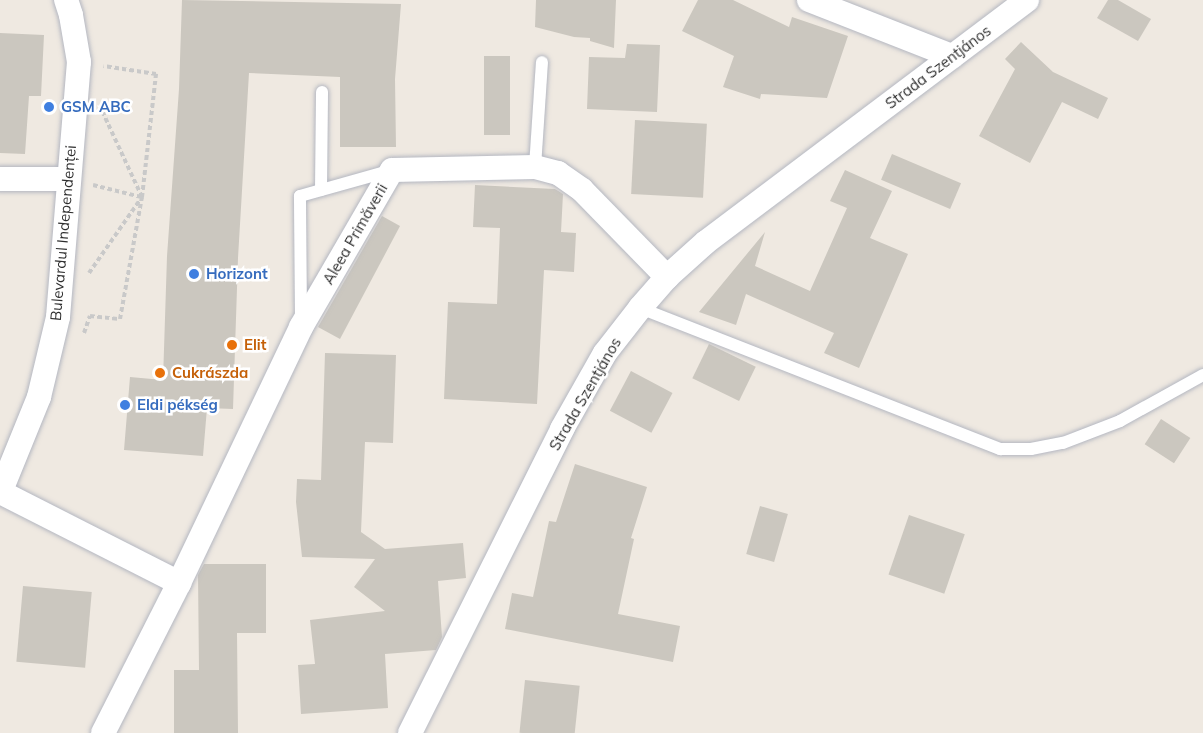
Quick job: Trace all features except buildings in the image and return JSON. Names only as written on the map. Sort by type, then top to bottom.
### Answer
[{"type":"street","name":"Bulevardul Independenței","points":[[0,493],[39,397],[58,317],[79,62],[72,15],[66,0]]},
{"type":"street","points":[[809,0],[952,56]]},
{"type":"street","name":"Strada Szentjános","points":[[410,733],[562,429],[605,353],[640,308],[667,277],[706,242],[1027,0]]},
{"type":"street","name":"Aleea Primăverii","points":[[103,733],[179,583],[301,327],[392,170],[535,167],[558,173],[582,190],[667,277]]},
{"type":"street","points":[[0,178],[68,179]]},
{"type":"street","points":[[0,493],[179,583]]},
{"type":"lane","points":[[535,167],[542,62]]},
{"type":"lane","points":[[321,92],[321,190]]},
{"type":"lane","points":[[301,327],[300,196],[392,170]]},
{"type":"lane","points":[[640,308],[1000,448],[1031,449],[1062,443],[1120,421],[1203,375]]},
{"type":"path","points":[[79,62],[156,74],[142,197],[120,319]]},
{"type":"path","points":[[98,103],[142,197]]},
{"type":"path","points":[[68,179],[142,197]]},
{"type":"path","points":[[84,280],[142,197]]},
{"type":"place","name":"GSM ABC","points":[[49,107]]},
{"type":"place","name":"Horizont","points":[[194,274]]},
{"type":"place","name":"Elit","points":[[232,345]]},
{"type":"place","name":"Cukrászda","points":[[160,373]]},
{"type":"place","name":"Eldi pékség","points":[[125,405]]}]
